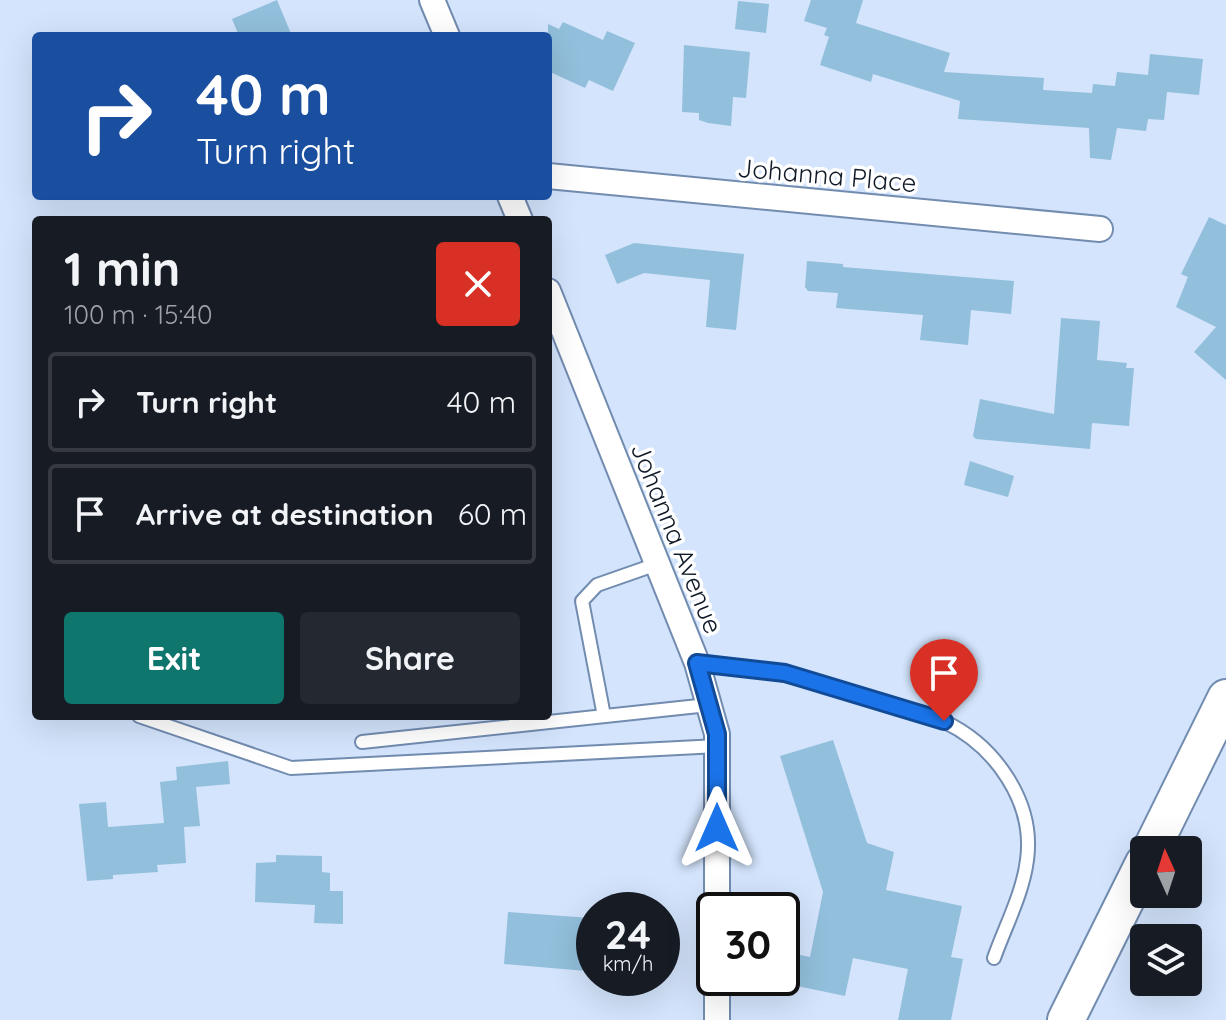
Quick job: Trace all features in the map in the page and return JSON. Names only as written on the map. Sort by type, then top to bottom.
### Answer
[{"type":"main road","points":[[1158,836],[1226,698]]},
{"type":"main road","points":[[1066,1020],[1130,891]]},
{"type":"street","points":[[432,0],[445,32]]},
{"type":"street","name":"Johanna Place","points":[[552,176],[1100,229]]},
{"type":"street","name":"Johanna Avenue","points":[[552,301],[697,663],[718,746],[717,892]]},
{"type":"street","points":[[717,996],[717,1020]]},
{"type":"lane","points":[[604,716],[582,601],[597,585],[657,564]]},
{"type":"lane","points":[[697,663],[785,673],[944,721],[981,745],[1014,786],[1027,833],[1027,859],[1019,891],[994,958]]},
{"type":"lane","points":[[362,742],[708,705]]},
{"type":"lane","points":[[151,720],[291,768],[718,746]]},
{"type":"building","points":[[277,0],[290,32],[237,32],[232,19]]},
{"type":"building","points":[[811,0],[863,0],[856,23],[950,53],[944,72],[1044,78],[1043,90],[1092,93],[1093,84],[1115,86],[1117,72],[1148,75],[1150,54],[1203,59],[1199,95],[1167,92],[1164,120],[1148,119],[1146,131],[1117,128],[1111,160],[1090,158],[1089,128],[958,119],[960,101],[873,74],[871,82],[820,65],[829,37],[824,35],[827,28],[804,21]]},
{"type":"building","points":[[738,1],[769,4],[766,33],[735,29]]},
{"type":"building","points":[[563,22],[603,40],[607,31],[635,43],[613,91],[589,80],[585,88],[552,73],[552,32],[548,32],[548,24],[559,29]]},
{"type":"building","points":[[684,45],[750,52],[746,98],[733,97],[731,126],[699,120],[699,113],[682,112]]},
{"type":"building","points":[[1209,217],[1226,225],[1226,380],[1194,352],[1216,327],[1176,307],[1188,277],[1181,274]]},
{"type":"building","points":[[634,243],[744,254],[736,330],[706,327],[710,280],[644,273],[617,284],[605,255]]},
{"type":"building","points":[[807,261],[843,264],[843,267],[1014,281],[1011,314],[971,310],[968,345],[920,340],[923,315],[836,308],[838,293],[808,291],[805,287]]},
{"type":"building","points":[[1061,318],[1100,321],[1097,360],[1127,363],[1126,368],[1134,368],[1129,426],[1092,423],[1090,449],[976,439],[973,436],[980,399],[1054,414]]},
{"type":"building","points":[[970,461],[1014,476],[1008,497],[964,485]]},
{"type":"building","points":[[833,740],[867,843],[894,852],[886,890],[962,906],[951,957],[963,959],[951,1020],[898,1020],[908,969],[853,958],[845,996],[800,987],[800,955],[810,957],[823,892],[780,756]]},
{"type":"building","points":[[228,761],[230,784],[196,787],[200,826],[184,827],[186,863],[157,865],[158,872],[113,875],[113,879],[87,881],[79,804],[106,802],[108,827],[164,823],[160,782],[177,780],[176,767]]},
{"type":"building","points":[[276,855],[322,856],[322,872],[330,873],[330,891],[343,891],[343,924],[314,923],[315,905],[255,902],[256,863],[276,862]]},
{"type":"building","points":[[508,912],[576,917],[576,970],[504,964]]},
{"type":"route","points":[[717,828],[717,734],[697,663],[736,665],[785,673],[944,721]]}]
